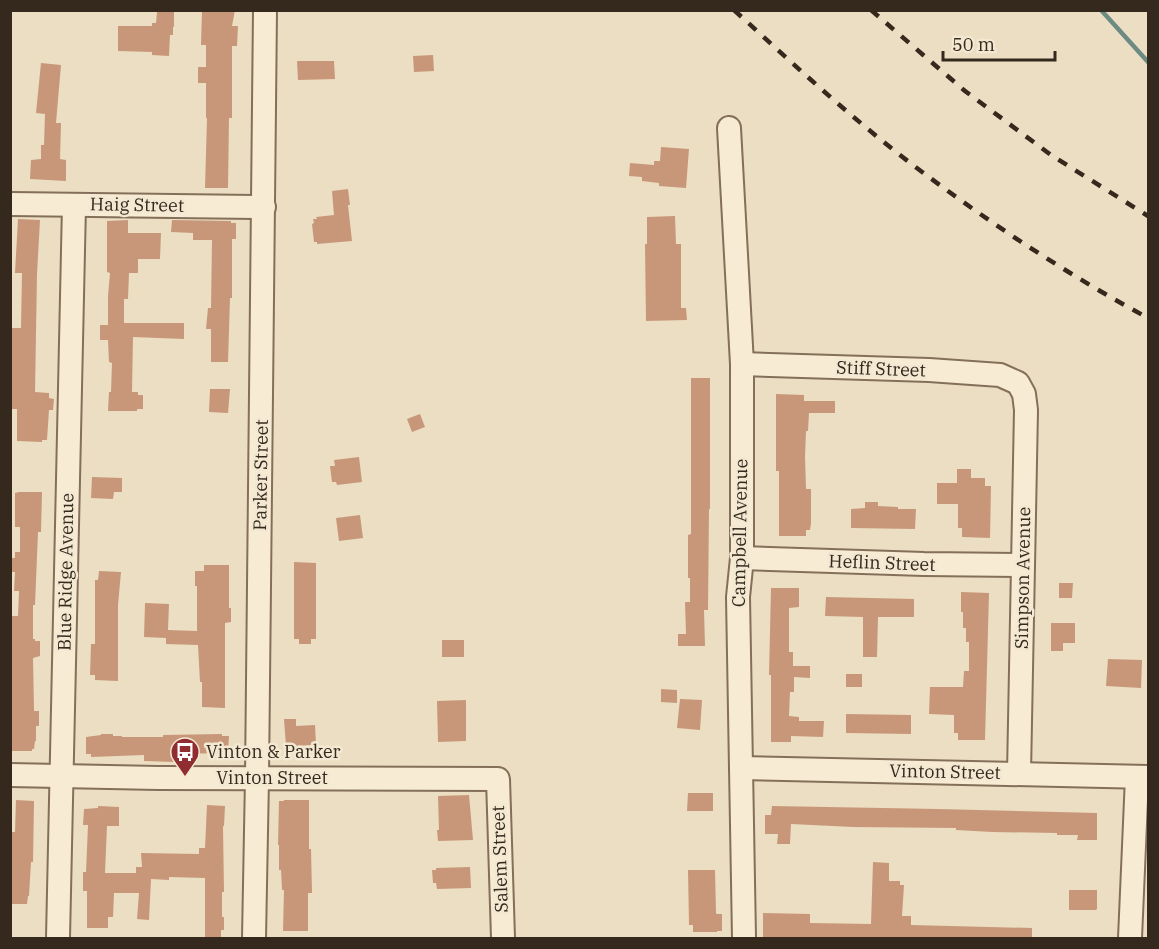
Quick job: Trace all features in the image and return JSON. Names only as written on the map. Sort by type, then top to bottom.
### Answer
[{"type":"street","name":"Parker Street","points":[[254,939],[265,10]]},
{"type":"street","name":"Campbell Avenue","points":[[729,128],[742,364],[742,558],[738,597],[744,939]]},
{"type":"street","name":"Haig Street","points":[[10,204],[264,207]]},
{"type":"street","name":"Blue Ridge Avenue","points":[[58,939],[74,205]]},
{"type":"street","name":"Stiff Street","points":[[742,364],[929,370],[1000,375],[1018,383]]},
{"type":"street","name":"Simpson Avenue","points":[[1018,383],[1024,394],[1026,410],[1019,774]]},
{"type":"street","name":"Heflin Street","points":[[742,558],[1023,565]]},
{"type":"street","name":"Vinton Street","points":[[741,768],[1143,777]]},
{"type":"street","name":"Vinton Street","points":[[10,775],[498,779]]},
{"type":"street","points":[[1131,939],[1143,777]]},
{"type":"street","name":"Salem Street","points":[[498,779],[503,939]]},
{"type":"building","points":[[163,10],[174,10],[174,27],[173,35],[170,35],[169,56],[152,55],[152,52],[118,51],[118,26],[152,26],[152,23],[156,23],[157,12],[163,12]]},
{"type":"building","points":[[202,10],[235,10],[232,26],[238,26],[237,46],[232,46],[232,118],[229,118],[228,188],[205,188],[206,83],[198,83],[198,67],[206,67],[206,45],[201,45]]},
{"type":"building","points":[[433,55],[434,71],[414,72],[413,56]]},
{"type":"building","points":[[297,61],[334,61],[335,79],[298,80]]},
{"type":"building","points":[[41,63],[61,65],[56,123],[61,123],[60,159],[66,160],[66,181],[30,179],[31,160],[41,159],[41,145],[44,145],[45,114],[36,113]]},
{"type":"building","points":[[661,147],[689,149],[686,188],[659,186],[659,183],[642,181],[642,177],[629,176],[630,163],[654,165],[654,161],[660,161]]},
{"type":"building","points":[[348,189],[352,241],[317,244],[314,242],[313,219],[334,215],[332,191]]},
{"type":"building","points":[[675,216],[676,244],[681,244],[681,308],[686,308],[687,320],[646,321],[647,217]]},
{"type":"building","points":[[18,219],[40,220],[35,392],[49,393],[49,398],[54,399],[53,410],[49,410],[47,440],[42,440],[42,442],[17,441],[17,409],[10,409],[10,328],[21,328],[22,273],[15,273]]},
{"type":"building","points":[[128,220],[128,233],[161,233],[160,259],[138,259],[138,273],[129,273],[128,299],[124,299],[124,323],[184,323],[184,339],[133,337],[132,392],[143,395],[143,409],[108,411],[112,363],[109,362],[108,340],[100,340],[100,325],[108,325],[110,273],[107,272],[107,221]]},
{"type":"building","points":[[172,220],[236,223],[236,239],[232,239],[232,298],[230,298],[228,362],[211,362],[211,329],[206,329],[208,308],[211,308],[212,240],[193,240],[193,233],[171,232]]},
{"type":"building","points":[[691,378],[710,378],[710,509],[708,610],[704,610],[705,646],[678,646],[678,634],[686,634],[685,602],[690,602],[688,535],[691,534]]},
{"type":"building","points":[[210,389],[230,389],[228,413],[209,412]]},
{"type":"building","points":[[776,394],[804,395],[804,401],[835,401],[835,413],[809,413],[805,457],[806,489],[811,489],[811,523],[810,530],[806,530],[806,536],[779,536]]},
{"type":"building","points":[[420,414],[425,427],[412,432],[407,419]]},
{"type":"building","points":[[359,457],[362,482],[337,485],[336,482],[332,482],[330,466],[335,466],[334,460]]},
{"type":"building","points":[[957,469],[971,469],[971,478],[985,478],[985,486],[991,486],[990,538],[962,537],[962,528],[958,528],[958,504],[937,504],[937,483],[957,483]]},
{"type":"building","points":[[92,477],[122,478],[122,492],[114,492],[113,499],[91,498]]},
{"type":"building","points":[[42,492],[41,532],[38,532],[35,605],[33,605],[33,639],[40,641],[40,656],[33,658],[34,711],[39,711],[39,726],[36,726],[36,741],[32,751],[10,751],[10,616],[18,616],[19,591],[14,591],[15,572],[11,572],[11,558],[15,558],[15,552],[20,552],[20,527],[15,527],[15,493]]},
{"type":"building","points":[[865,502],[878,502],[878,506],[898,507],[898,509],[916,509],[915,529],[851,528],[851,509],[865,508]]},
{"type":"building","points":[[360,515],[363,538],[339,541],[336,518]]},
{"type":"building","points":[[294,562],[316,563],[316,639],[311,639],[311,644],[299,644],[299,639],[294,639]]},
{"type":"building","points":[[204,565],[229,565],[231,622],[225,623],[225,708],[202,707],[198,645],[166,644],[166,638],[144,637],[145,603],[169,604],[168,630],[197,631],[195,571],[204,571]]},
{"type":"building","points":[[99,571],[121,572],[118,605],[118,681],[95,680],[95,675],[90,675],[91,644],[95,644],[95,580],[98,580]]},
{"type":"building","points":[[1059,583],[1073,583],[1072,598],[1059,598]]},
{"type":"building","points":[[771,588],[799,588],[799,607],[789,608],[789,652],[793,652],[793,666],[810,666],[810,678],[794,677],[794,692],[790,692],[789,716],[799,717],[799,721],[824,721],[823,737],[791,736],[791,742],[771,742],[771,675],[769,675]]},
{"type":"building","points":[[961,592],[989,593],[985,740],[958,740],[958,733],[954,733],[954,715],[929,714],[930,687],[963,687],[964,671],[969,671],[969,642],[966,642],[966,628],[963,628]]},
{"type":"building","points":[[826,597],[914,599],[914,617],[878,617],[877,657],[863,657],[863,617],[825,616]]},
{"type":"building","points":[[1051,623],[1075,623],[1075,643],[1063,643],[1063,651],[1051,651]]},
{"type":"building","points":[[442,640],[464,640],[464,657],[442,657]]},
{"type":"building","points":[[1108,659],[1142,660],[1141,688],[1106,686]]},
{"type":"building","points":[[846,674],[862,674],[862,687],[846,687]]},
{"type":"building","points":[[661,689],[677,690],[677,703],[661,702]]},
{"type":"building","points":[[680,699],[702,700],[700,730],[677,728]]},
{"type":"building","points":[[466,700],[466,741],[438,742],[437,701]]},
{"type":"building","points":[[846,714],[911,715],[911,734],[846,733]]},
{"type":"building","points":[[284,719],[296,719],[296,726],[315,725],[316,745],[286,746]]},
{"type":"building","points":[[101,734],[122,737],[163,737],[163,735],[222,734],[222,736],[229,736],[228,753],[174,754],[174,762],[144,761],[144,755],[91,757],[91,754],[86,754],[86,737]]},
{"type":"building","points":[[688,793],[713,793],[713,811],[687,811]]},
{"type":"building","points":[[469,795],[473,840],[438,841],[438,796]]},
{"type":"building","points":[[16,800],[34,801],[33,862],[31,862],[27,904],[10,904],[10,850],[12,832],[15,832]]},
{"type":"building","points":[[309,800],[312,893],[308,893],[308,931],[283,931],[284,890],[282,890],[281,870],[279,870],[278,845],[279,801]]},
{"type":"building","points":[[207,805],[225,806],[224,892],[222,892],[224,930],[221,930],[221,938],[205,938],[205,878],[151,879],[149,920],[137,919],[139,893],[114,893],[113,917],[108,917],[108,928],[87,928],[87,891],[83,891],[83,872],[86,872],[88,825],[83,825],[84,809],[98,808],[98,806],[119,807],[119,826],[107,826],[105,873],[136,873],[136,867],[142,867],[141,853],[199,854],[199,848],[205,848]]},
{"type":"building","points":[[772,806],[1097,813],[1097,840],[1077,840],[1078,835],[1057,835],[1057,833],[791,824],[790,844],[777,844],[778,834],[765,834],[765,815],[771,815]]},
{"type":"building","points":[[873,862],[889,863],[889,881],[900,881],[900,885],[904,885],[902,916],[911,916],[911,925],[1032,928],[1032,939],[763,939],[763,913],[810,914],[810,923],[871,924]]},
{"type":"building","points":[[470,867],[471,888],[437,889],[436,883],[433,883],[432,870],[436,868]]},
{"type":"building","points":[[688,870],[715,870],[716,913],[722,914],[722,931],[693,932],[693,925],[689,925]]},
{"type":"building","points":[[1069,890],[1097,890],[1097,909],[1069,910]]},
{"type":"waterway","points":[[1101,10],[1148,62]]},
{"type":"railway","points":[[734,10],[842,107],[938,184],[1056,264],[1148,318]]},
{"type":"railway","points":[[871,10],[965,91],[1051,155],[1148,216]]},
{"type":"place","name":"Vinton & Parker","points":[[185,778]]}]
